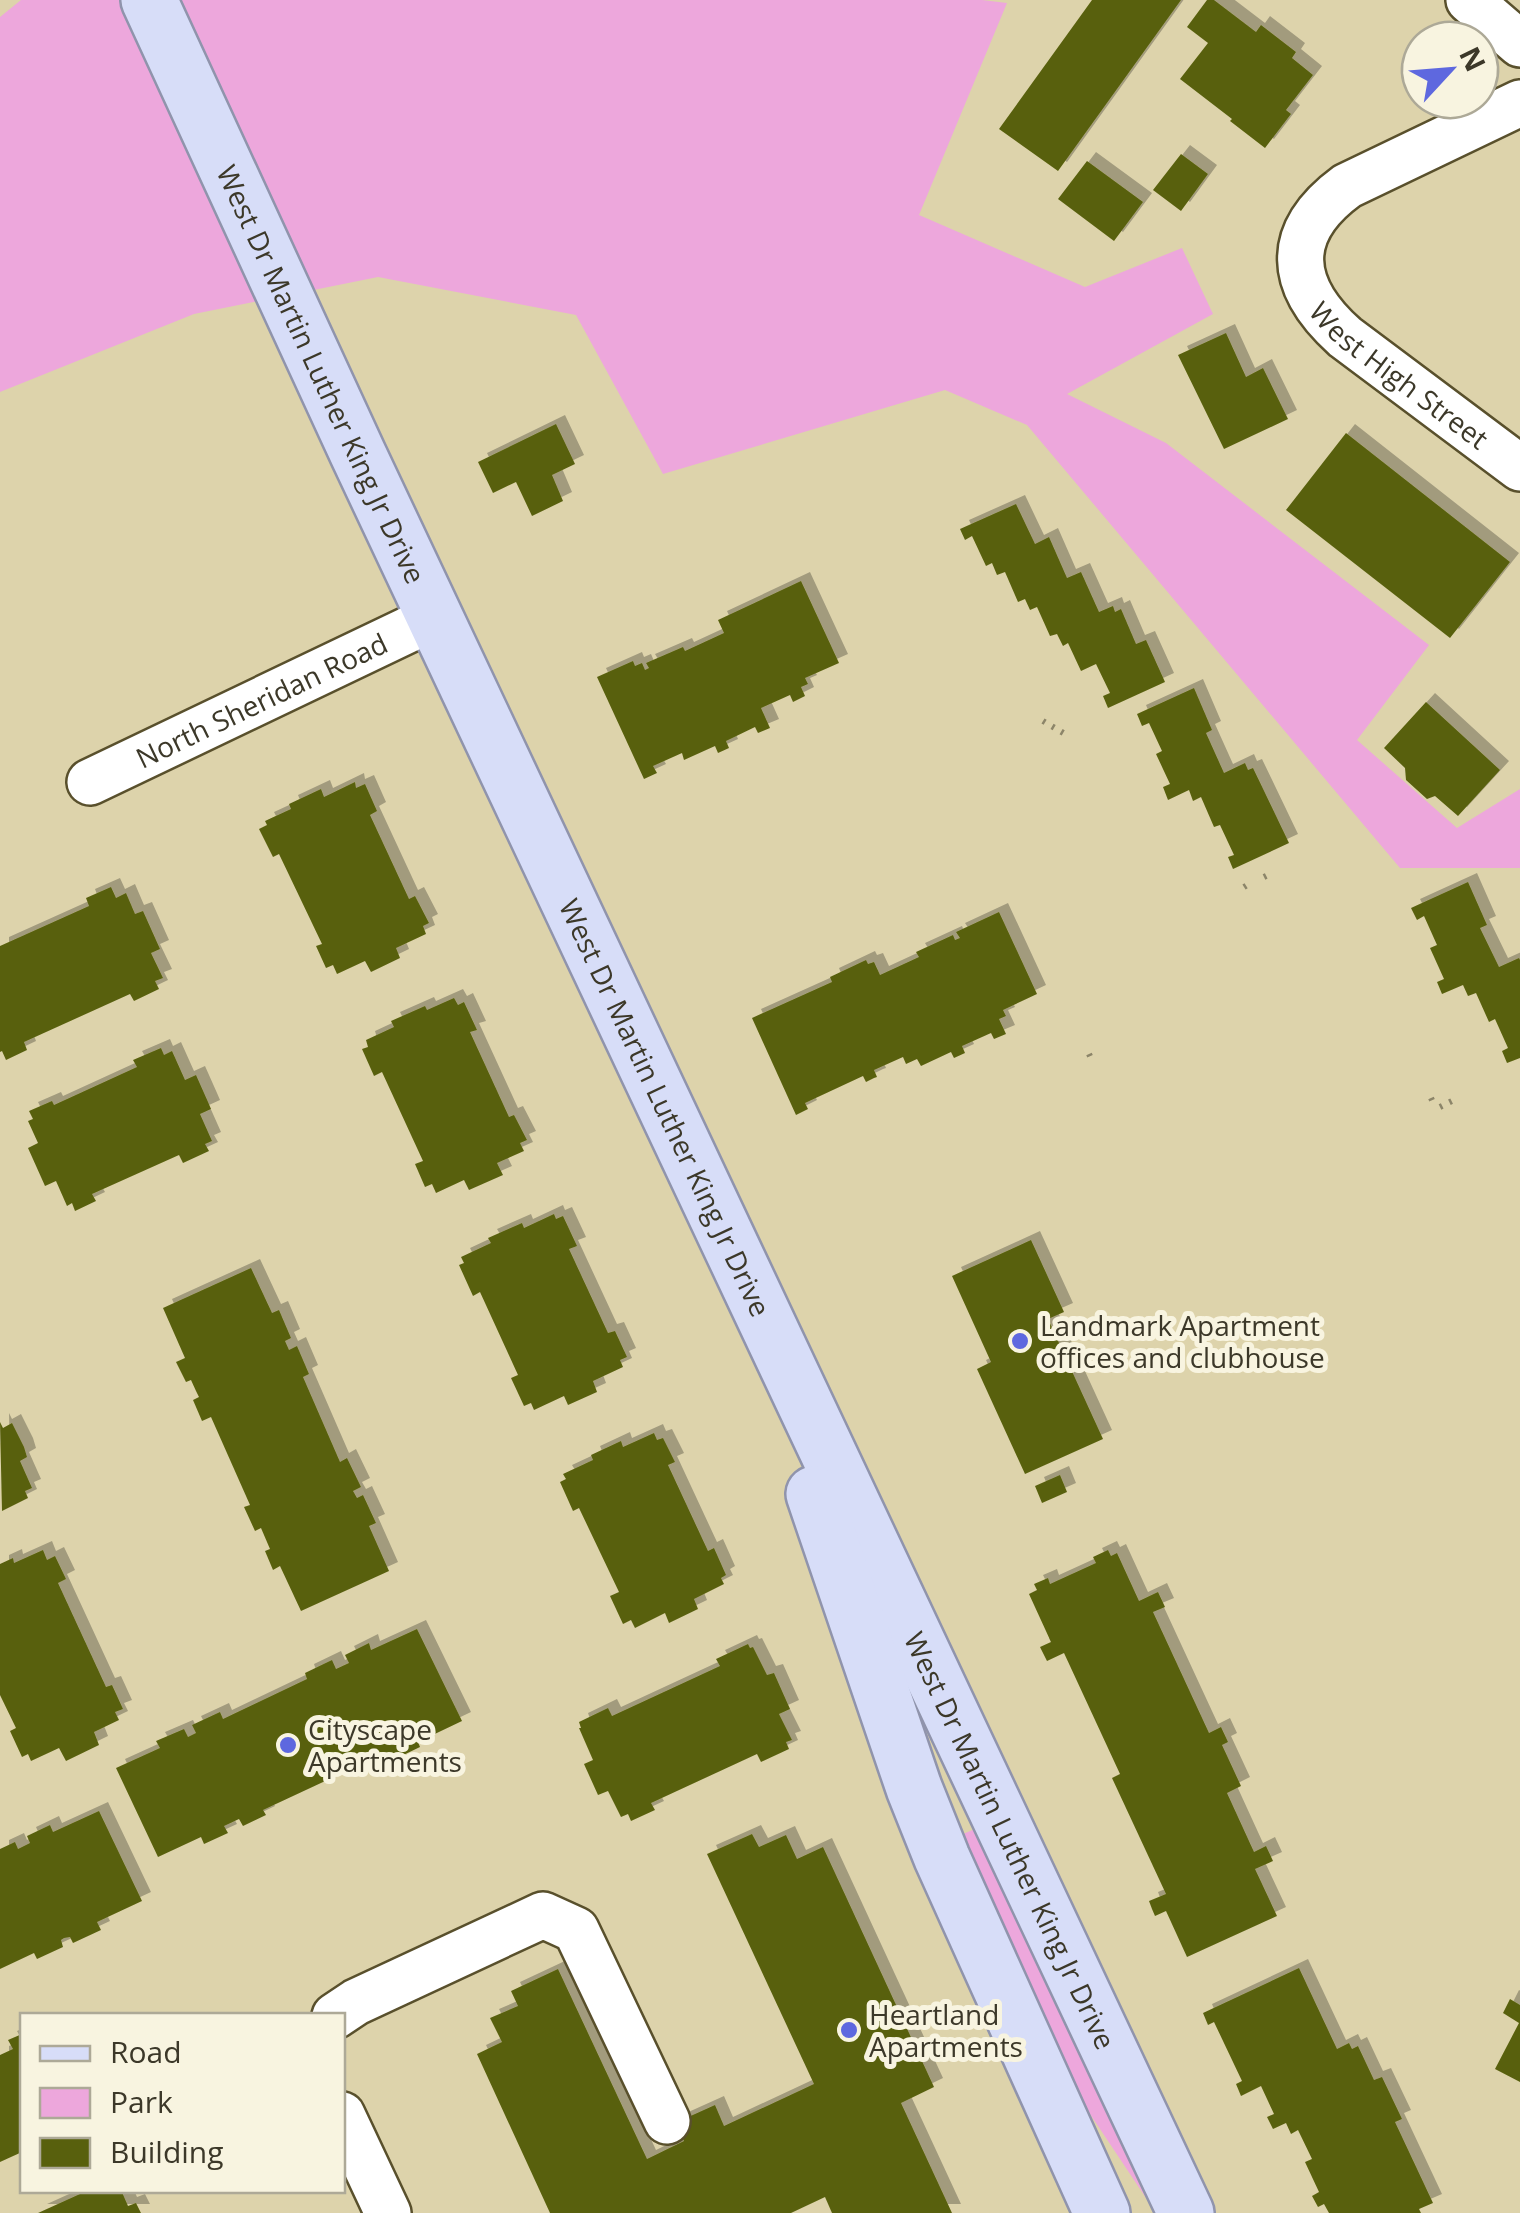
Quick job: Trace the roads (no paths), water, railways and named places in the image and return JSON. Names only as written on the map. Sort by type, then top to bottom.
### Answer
[{"type":"main road","name":"West Dr Martin Luther King Jr Drive","points":[[149,0],[1186,2213]]},
{"type":"main road","points":[[751,1290],[804,1464],[914,1788],[1102,2213]]},
{"type":"street","points":[[1469,0],[1520,44]]},
{"type":"street","name":"West High Street","points":[[1520,102],[1347,186],[1328,200],[1306,229],[1300,264],[1312,302],[1324,318],[1520,468]]},
{"type":"street","name":"North Sheridan Road","points":[[90,782],[435,617]]},
{"type":"street","points":[[340,2013],[543,1915],[576,1930],[667,2121]]},
{"type":"street","points":[[345,2121],[388,2213]]},
{"type":"place","name":"Landmark Apartment offices and clubhouse","points":[[1020,1341]]},
{"type":"place","name":"Cityscape Apartments","points":[[288,1745]]},
{"type":"place","name":"Heartland Apartments","points":[[849,2030]]}]
